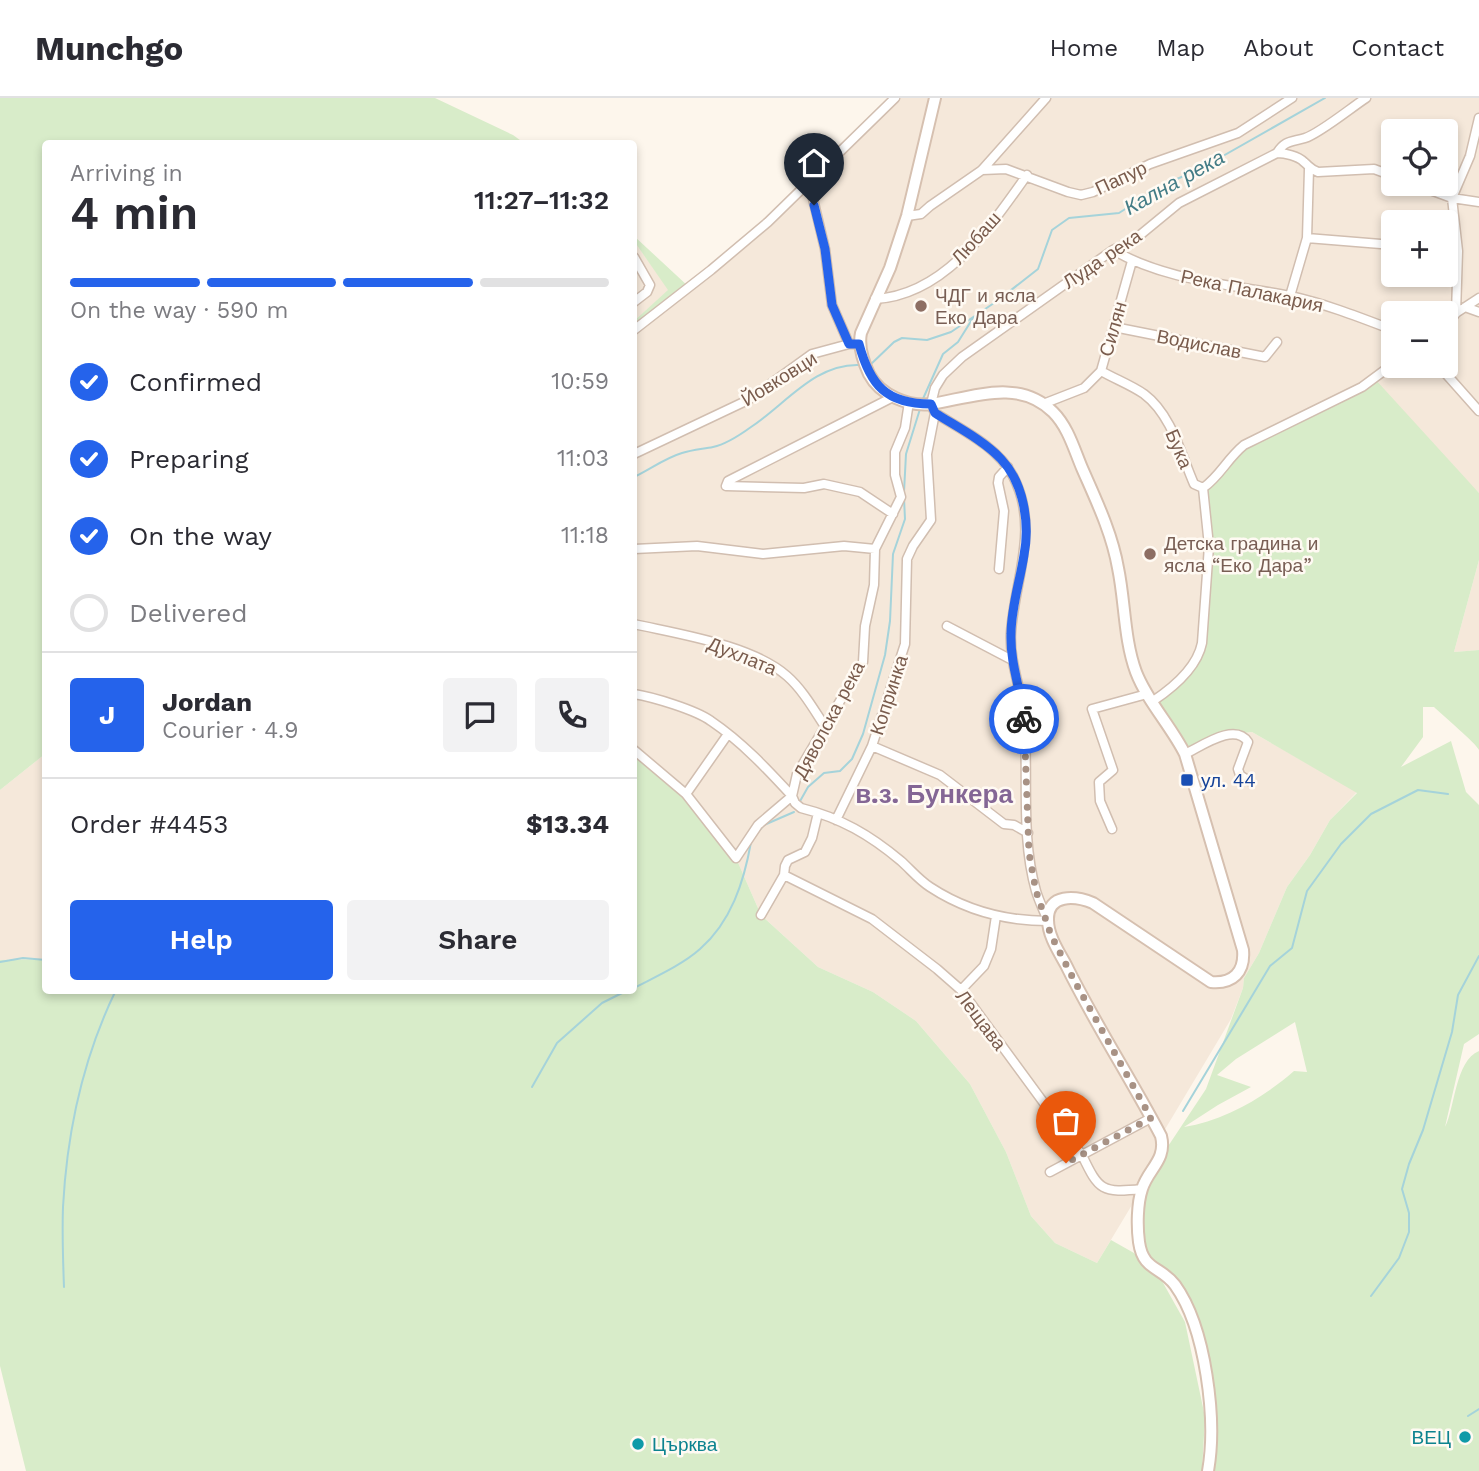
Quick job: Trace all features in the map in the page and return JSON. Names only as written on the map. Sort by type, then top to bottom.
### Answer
[{"type":"street","points":[[637,328],[721,262],[809,182],[895,98]]},
{"type":"street","points":[[854,344],[890,268],[907,216],[935,98]]},
{"type":"street","points":[[907,216],[920,214],[982,170],[1046,98]]},
{"type":"street","name":"Луда река","points":[[933,408],[935,388],[943,375],[962,357],[1113,250],[1134,240],[1179,203],[1277,153],[1282,144],[1292,139],[1306,138],[1366,98]]},
{"type":"street","name":"Папур","points":[[982,170],[1006,169],[1081,195],[1093,192],[1150,164],[1238,133],[1287,99]]},
{"type":"street","points":[[1453,210],[1452,198],[1470,156],[1479,122]]},
{"type":"street","points":[[1277,153],[1286,153],[1304,161],[1309,169],[1307,238],[1290,296]]},
{"type":"street","points":[[1309,169],[1318,172],[1374,169],[1381,172]]},
{"type":"street","name":"Любаш","points":[[875,299],[895,298],[906,294],[949,268],[993,223],[1027,175]]},
{"type":"street","points":[[809,182],[825,249],[832,305],[875,383],[893,397],[933,408],[987,446],[1008,467],[1018,488],[1026,528],[1025,552],[1011,631],[1012,660],[1024,719],[1029,853],[1036,891],[1051,935],[1161,1136],[1162,1155],[1142,1189],[1139,1241],[1143,1259],[1152,1269],[1173,1283],[1184,1301],[1200,1345],[1212,1429],[1208,1471]]},
{"type":"street","points":[[1447,196],[1479,202]]},
{"type":"street","points":[[1307,238],[1381,244]]},
{"type":"street","name":"Река Палакария","points":[[1113,250],[1132,261],[1172,274],[1290,296],[1329,306],[1381,326]]},
{"type":"street","name":"Силян","points":[[1043,404],[1084,388],[1101,371],[1132,261]]},
{"type":"street","points":[[637,262],[650,285],[647,292],[637,300]]},
{"type":"street","points":[[1458,312],[1479,298]]},
{"type":"street","points":[[1465,307],[1479,312]]},
{"type":"street","name":"Водислав","points":[[1114,327],[1265,357],[1278,342]]},
{"type":"street","name":"Йовковци","points":[[637,453],[748,400],[812,354],[854,344]]},
{"type":"street","name":"Бука","points":[[1101,371],[1144,394],[1155,404],[1167,420],[1194,484],[1203,488],[1209,546],[1199,656],[1178,681],[1150,697]]},
{"type":"street","points":[[1203,488],[1215,480],[1229,457],[1244,445],[1362,387],[1381,373]]},
{"type":"street","points":[[1450,378],[1479,411]]},
{"type":"street","points":[[933,408],[994,392],[1012,392],[1043,404],[1054,412],[1068,433],[1109,534],[1118,567],[1132,660],[1150,697],[1175,733],[1185,754],[1244,959],[1238,973],[1228,981],[1211,982],[1083,899],[1066,897],[1059,900],[1049,911],[1048,920]]},
{"type":"street","points":[[893,397],[728,481],[726,486],[804,488],[824,484],[860,492],[893,514]]},
{"type":"street","name":"Дяволска река","points":[[686,794],[736,858],[758,825],[792,796],[797,774],[863,662],[865,626],[874,585],[875,549],[901,497],[895,475],[895,452],[905,428],[909,402]]},
{"type":"street","name":"Копринка","points":[[836,820],[872,746],[905,644],[907,559],[931,520],[927,454],[933,408]]},
{"type":"street","points":[[999,569],[1004,511],[998,484],[999,477],[1008,467]]},
{"type":"street","points":[[637,549],[697,546],[764,554],[844,547],[875,549]]},
{"type":"street","name":"Духлата","points":[[637,625],[716,643],[755,657],[786,674],[799,688],[826,728]]},
{"type":"street","points":[[947,626],[1012,660]]},
{"type":"street","points":[[637,695],[709,719],[751,753],[801,808],[859,829],[929,886],[966,906],[996,916],[1021,921],[1048,920]]},
{"type":"street","points":[[1112,829],[1098,793],[1099,782],[1113,770],[1092,709],[1150,697]]},
{"type":"street","points":[[1185,754],[1228,734],[1238,733],[1248,742],[1238,769],[1240,775],[1249,781]]},
{"type":"street","points":[[637,753],[686,794],[728,734]]},
{"type":"street","points":[[872,746],[940,775],[1004,824],[1028,832]]},
{"type":"street","points":[[761,915],[784,875],[788,860],[805,852],[812,838],[818,813]]},
{"type":"street","name":"Лещава","points":[[784,875],[872,919],[961,990],[1082,1155],[1092,1176],[1101,1186],[1113,1192],[1142,1189]]},
{"type":"street","points":[[961,990],[984,966],[996,916]]},
{"type":"street","points":[[1050,1172],[1151,1118]]},
{"type":"shaded area","points":[[897,98],[1479,98],[1479,493],[1465,480],[1228,735],[1252,732],[1357,792],[1330,820],[1287,887],[1259,953],[1244,978],[1231,1019],[1161,1136],[1162,1155],[1097,1263],[1055,1243],[1031,1216],[1006,1152],[970,1084],[916,1021],[873,992],[818,967],[761,915],[736,858],[637,753],[637,328],[711,270]]},
{"type":"shaded area","points":[[637,245],[669,290],[637,318]]},
{"type":"shaded area","points":[[1479,560],[1479,650],[1454,652]]},
{"type":"shaded area","points":[[42,756],[42,959],[0,960],[0,790]]},
{"type":"green space","points":[[0,98],[435,98],[520,140],[42,140],[42,756],[0,790]]},
{"type":"green space","points":[[637,239],[689,287],[637,328],[637,318],[668,290],[637,245]]},
{"type":"green space","points":[[1375,379],[1479,493],[1479,560],[1454,652],[1479,650],[1479,750],[1434,707],[1423,707],[1423,737],[1401,767],[1451,741],[1466,792],[1479,805],[1479,1034],[1464,1044],[1445,1127],[1460,1074],[1471,1056],[1479,1051],[1479,1471],[1208,1471],[1203,1357],[1173,1283],[1152,1269],[1139,1241],[1147,1178],[1206,1089],[1243,988],[1244,978],[1259,953],[1287,887],[1330,820],[1357,793],[1252,732],[1228,735],[1185,754],[1153,701],[1199,656],[1207,581],[1203,488],[1229,457]],"holes":[[[1295,1022],[1307,1072],[1294,1071],[1243,1106],[1214,1119],[1184,1127],[1251,1087],[1217,1075],[1236,1059]]]},
{"type":"green space","points":[[637,753],[686,794],[736,858],[761,915],[818,967],[873,992],[916,1021],[970,1084],[1006,1152],[1031,1216],[1055,1243],[1097,1263],[1111,1240],[1134,1253],[1147,1270],[1162,1281],[1185,1322],[1205,1417],[1202,1471],[26,1471],[0,1366],[0,960],[42,959],[42,994],[637,994]]},
{"type":"waterway","name":"Кална река","points":[[869,366],[894,342],[902,338],[927,340],[951,332],[997,301],[1038,269],[1052,230],[1069,218],[1119,213],[1163,185],[1200,169],[1325,98]]},
{"type":"waterway","points":[[922,401],[943,354],[958,342],[973,318]]},
{"type":"waterway","points":[[637,475],[676,455],[728,441],[764,418],[815,378],[844,366],[860,365]]},
{"type":"waterway","points":[[904,492],[906,454],[920,409]]},
{"type":"waterway","points":[[799,803],[808,787],[824,773],[840,771],[852,759],[863,734],[885,655],[890,621],[893,554],[905,519],[904,498]]},
{"type":"waterway","points":[[1183,1111],[1270,966],[1292,948],[1307,891],[1341,844],[1371,814],[1418,790],[1448,794]]},
{"type":"waterway","points":[[758,832],[764,825],[794,812]]},
{"type":"waterway","points":[[637,986],[685,960],[700,949],[720,927],[740,886],[751,842]]},
{"type":"waterway","points":[[1371,1296],[1399,1258],[1409,1232],[1409,1213],[1402,1189],[1423,1130],[1452,1032],[1458,995],[1479,956]]},
{"type":"waterway","points":[[0,962],[23,958],[42,960]]},
{"type":"waterway","points":[[64,1287],[63,1207],[68,1151],[86,1069],[114,994]]},
{"type":"waterway","points":[[532,1087],[557,1043],[602,1003],[620,994]]},
{"type":"waterway","points":[[1468,1416],[1479,1409]]},
{"type":"way so far","points":[[1024,719],[1029,853],[1036,891],[1051,935],[1151,1118],[1066,1163]]},
{"type":"place","name":"ЧДГ и ясла Еко Дара","points":[[921,306]]},
{"type":"place","name":"Детска градина и ясла “Еко Дара”","points":[[1150,554]]},
{"type":"place","name":"ул. 44","points":[[1187,780]]},
{"type":"place","name":"ВЕЦ","points":[[1465,1437]]},
{"type":"place","name":"Църква","points":[[638,1444]]},
{"type":"district","name":"в.з. Бункера","points":[[934,794]]},
{"type":"route","points":[[814,205],[825,249],[832,305],[849,344],[859,344],[868,372],[875,383],[893,397],[931,404],[935,413],[999,456],[1008,467],[1018,488],[1025,514],[1026,540],[1011,637],[1012,660],[1024,719]]}]
